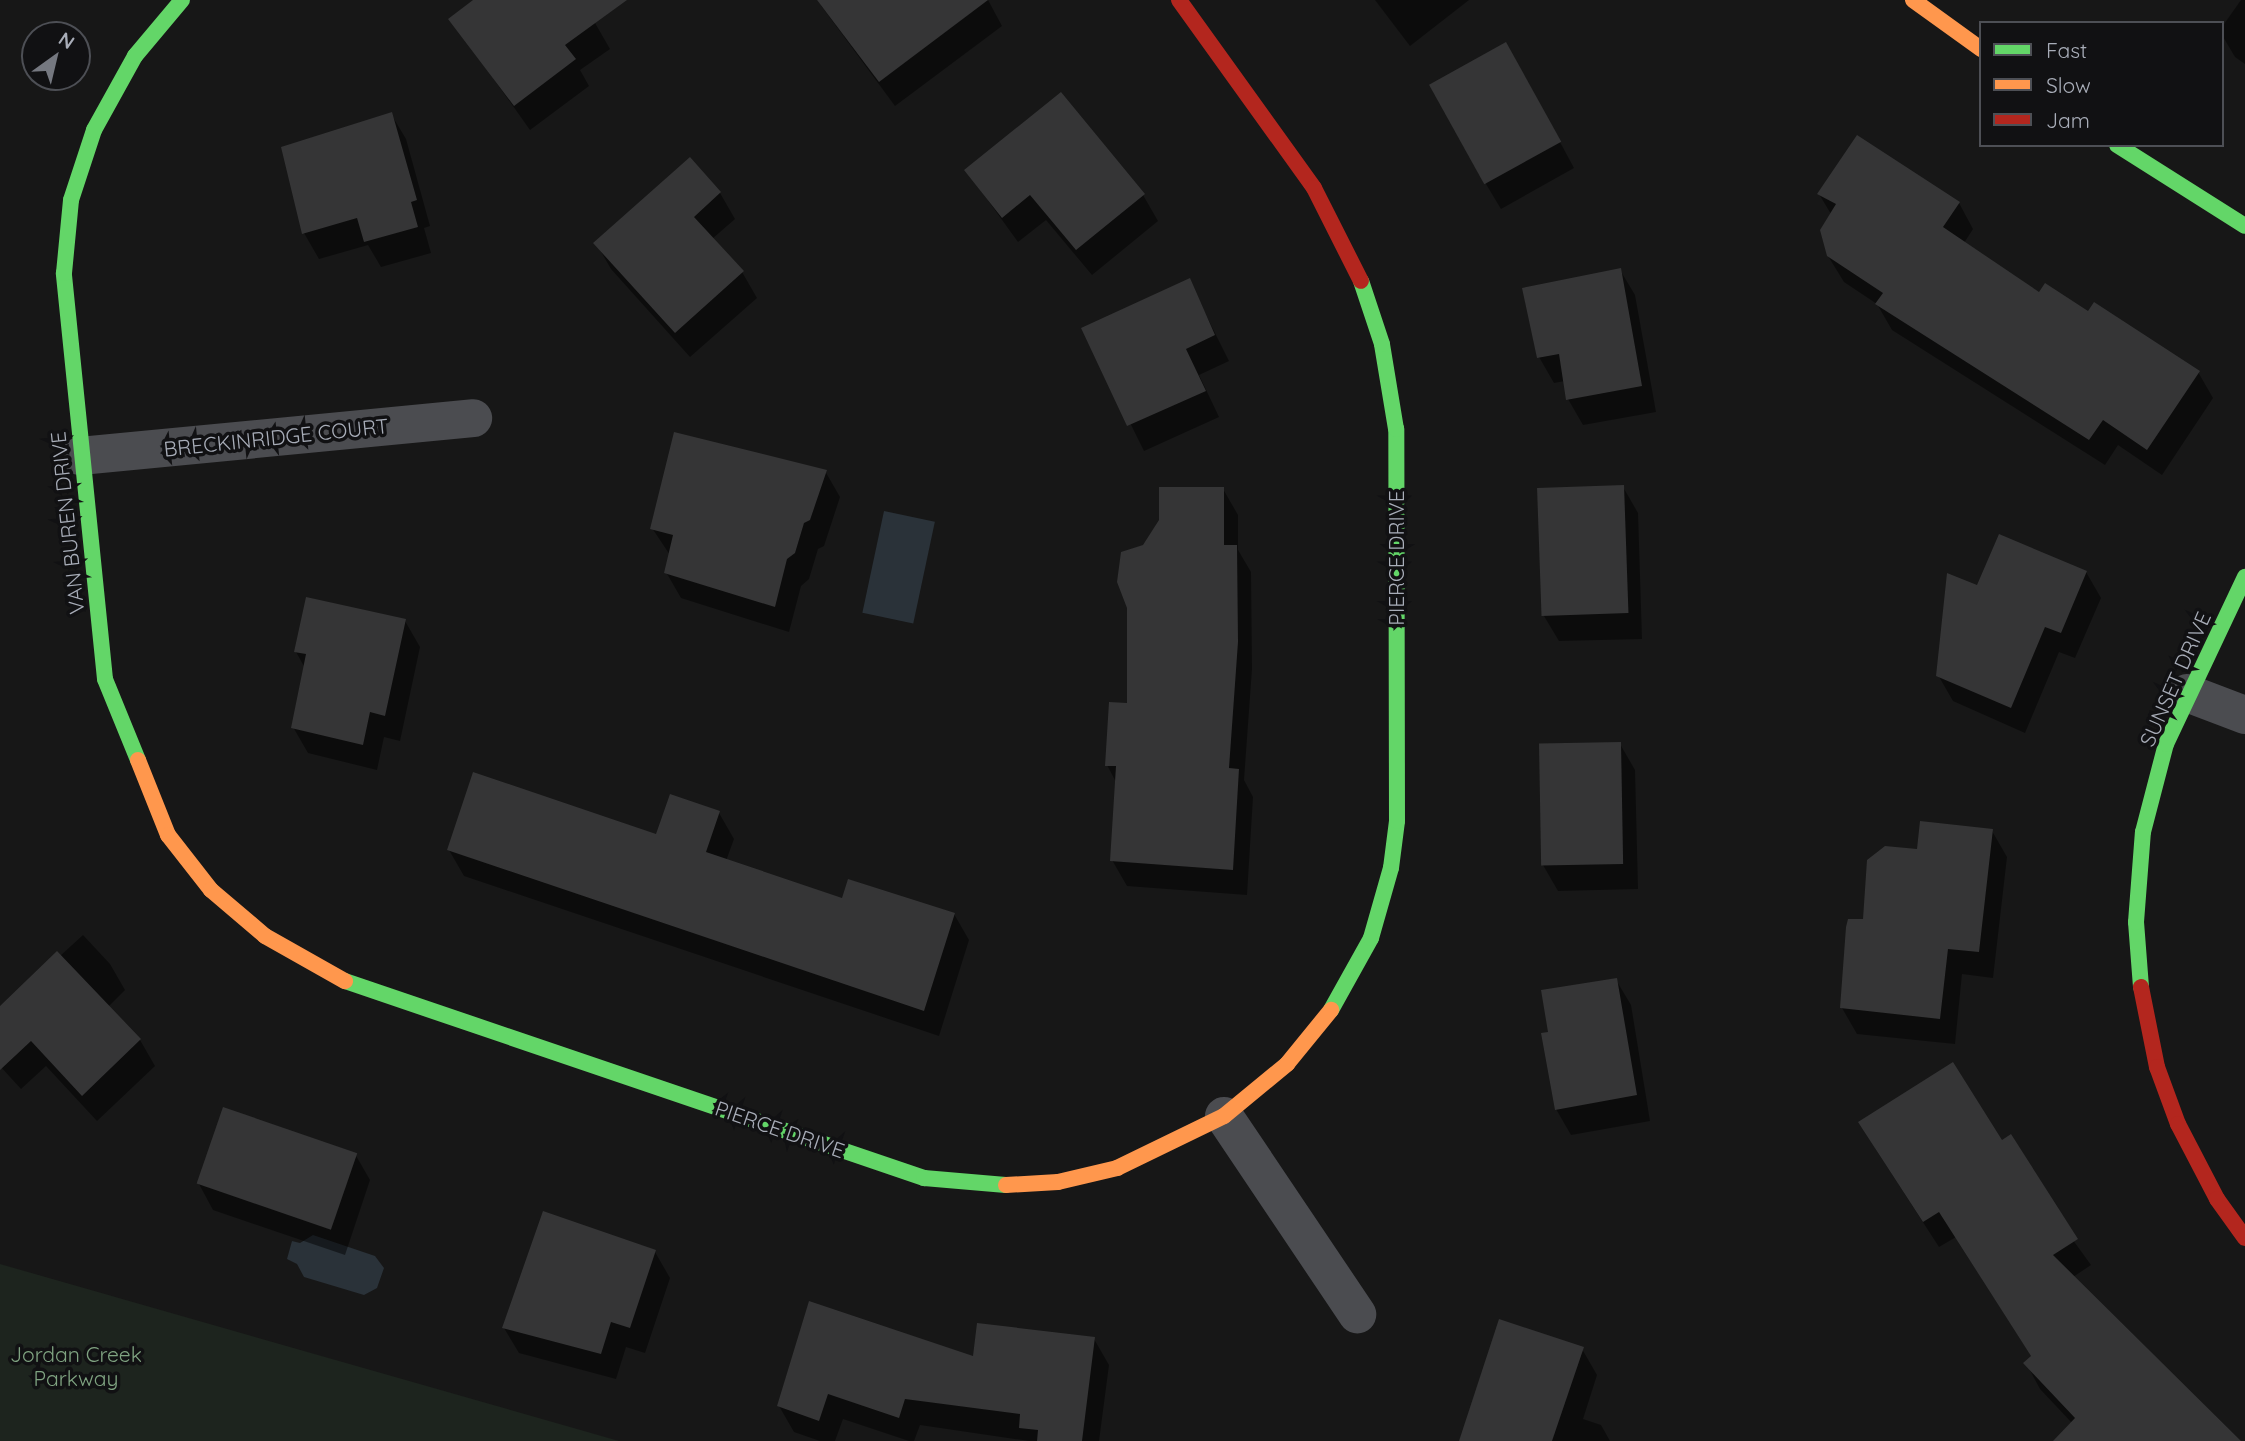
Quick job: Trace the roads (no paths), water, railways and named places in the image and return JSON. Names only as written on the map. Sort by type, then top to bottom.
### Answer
[{"type":"street","name":"VAN BUREN DRIVE","points":[[182,0],[135,56],[94,130],[71,200],[64,272],[80,456],[105,679],[168,835],[211,890],[265,936],[338,979]]},
{"type":"street","name":"PIERCE DRIVE","points":[[338,979],[924,1178],[997,1186],[1058,1182],[1117,1168],[1224,1116],[1287,1064],[1338,1003],[1371,938],[1391,868],[1396,821],[1396,429],[1382,344],[1355,263],[1314,188],[1179,0]]},
{"type":"street","points":[[1913,0],[1979,48]]},
{"type":"street","points":[[2120,147],[2245,226]]},
{"type":"street","name":"BRECKINRIDGE COURT","points":[[80,456],[473,418]]},
{"type":"street","name":"SUNSET DRIVE","points":[[2245,577],[2187,693],[2166,744],[2143,832],[2136,922],[2142,995],[2157,1067],[2178,1124],[2217,1199],[2245,1238]]},
{"type":"street","points":[[2187,693],[2245,715]]},
{"type":"street","points":[[1224,1116],[1357,1314]]},
{"type":"park label","name":"Jordan Creek Parkway","points":[[76,1366]]}]
